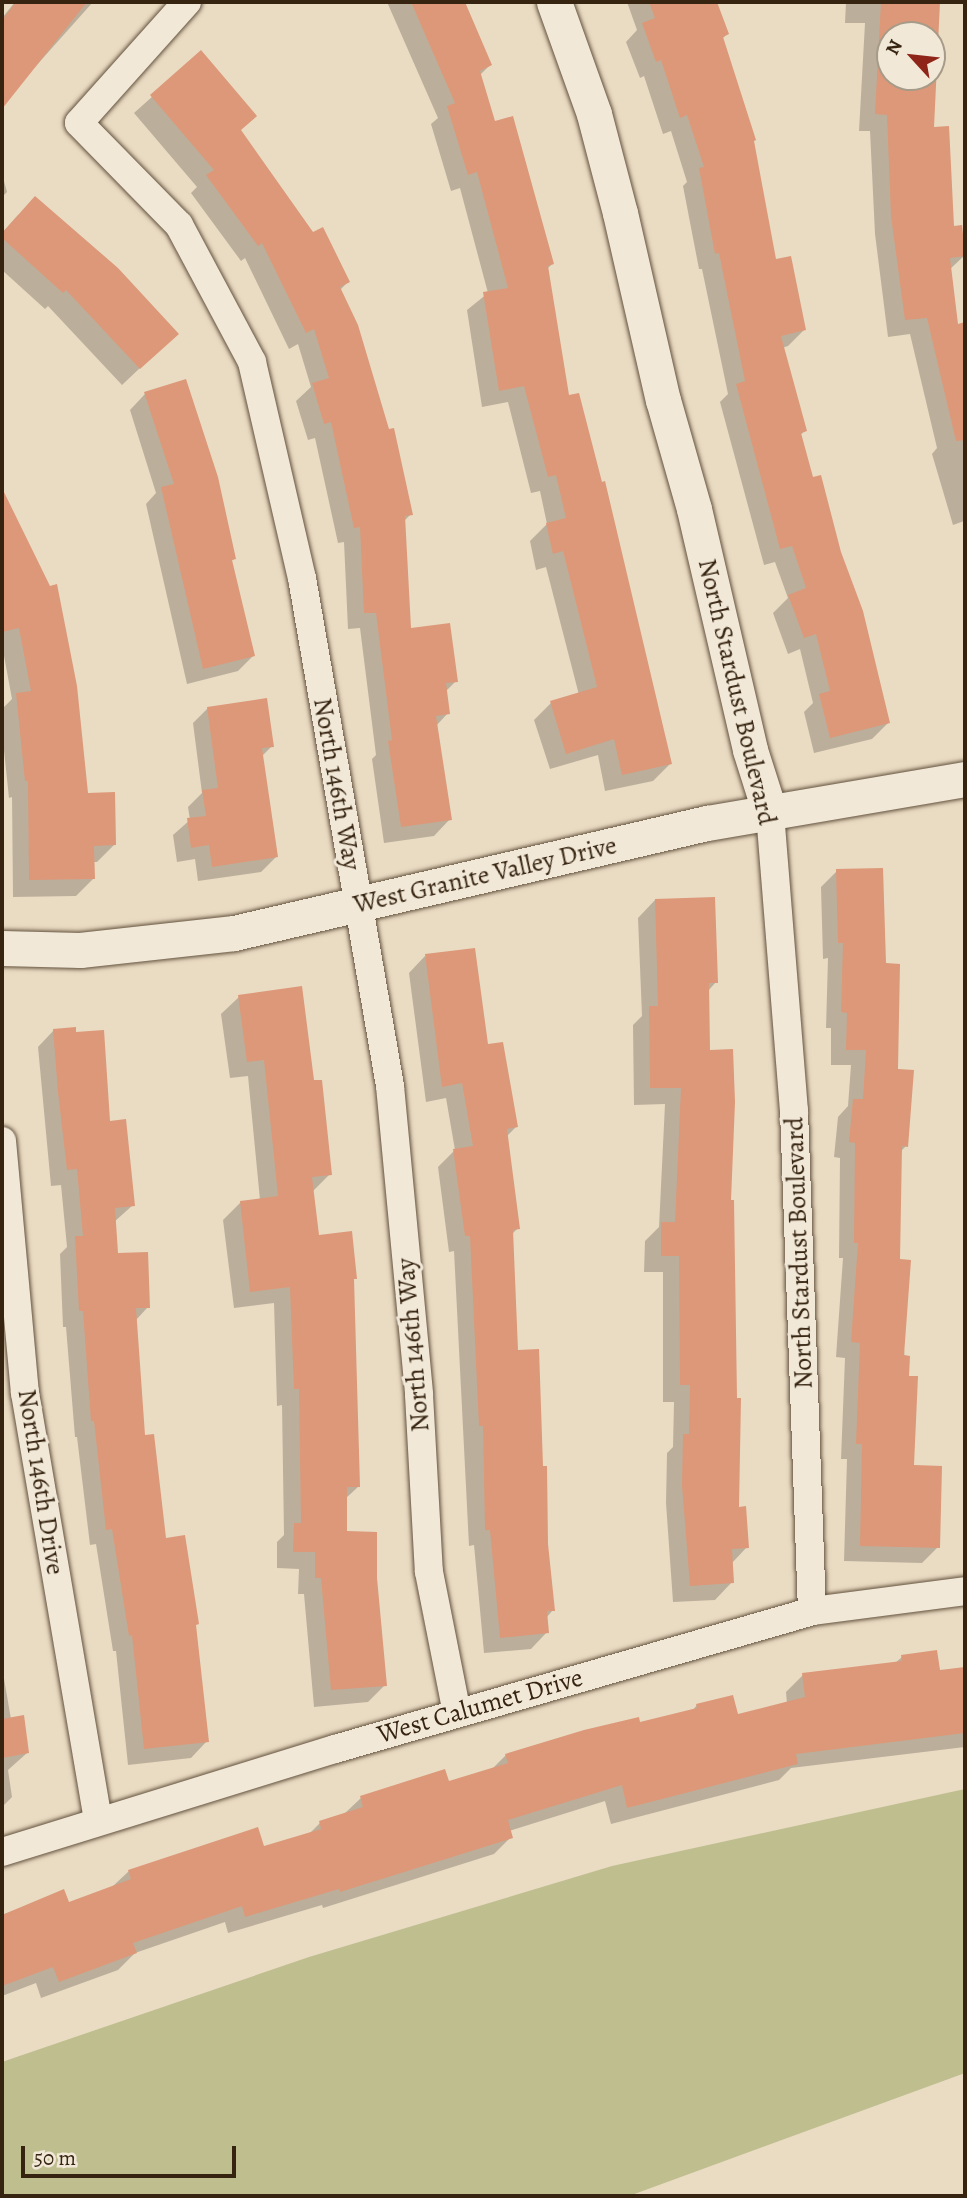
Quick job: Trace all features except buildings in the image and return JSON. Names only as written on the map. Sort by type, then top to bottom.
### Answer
[{"type":"street","name":"North 146th Way","points":[[187,2],[79,123],[178,225],[252,362],[302,578],[390,1086],[419,1395],[429,1572],[457,1713]]},
{"type":"street","name":"North Stardust Boulevard","points":[[554,2],[594,114],[663,400],[694,509],[750,750],[770,813],[794,1111],[812,1611]]},
{"type":"street","name":"West Granite Valley Drive","points":[[2,948],[80,950],[234,933],[706,823],[965,779]]},
{"type":"street","name":"North 146th Drive","points":[[2,1141],[25,1393],[98,1821]]},
{"type":"street","name":"West Calumet Drive","points":[[2,1852],[457,1713],[812,1611],[965,1591]]},
{"type":"shaded area","points":[[965,1789],[965,2073],[629,2196],[2,2196],[2,2062],[309,1957],[612,1866]]}]
